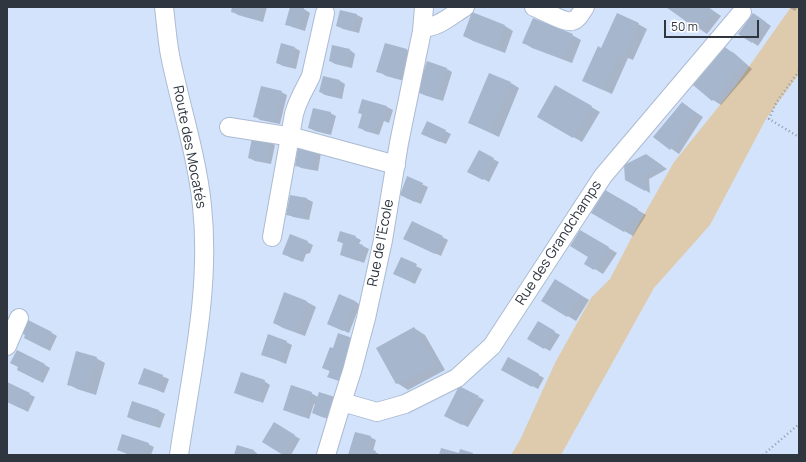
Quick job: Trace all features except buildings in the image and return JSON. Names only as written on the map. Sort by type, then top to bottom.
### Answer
[{"type":"street","name":"Route des Mocatés","points":[[164,7],[170,54],[194,158],[201,199],[204,248],[198,324],[179,455]]},
{"type":"street","name":"Rue de l'Ecole","points":[[326,455],[352,371],[366,318],[383,240],[399,143],[423,27],[424,7]]},
{"type":"street","points":[[423,27],[430,28],[465,7]]},
{"type":"street","points":[[534,7],[571,21],[575,20],[584,7]]},
{"type":"street","name":"Rue des Grandchamps","points":[[342,402],[377,412],[405,404],[457,378],[492,346],[603,176],[741,9]]},
{"type":"street","points":[[272,237],[289,136],[296,106],[299,97],[311,76],[325,13]]},
{"type":"street","points":[[229,127],[289,136],[396,165]]},
{"type":"street","points":[[7,346],[18,318]]},
{"type":"path","points":[[799,71],[776,103],[769,120],[799,137]]},
{"type":"path","points":[[763,455],[799,424]]},
{"type":"shaded area","points":[[791,7],[799,7],[799,74],[766,119],[710,225],[654,288],[561,455],[511,455],[520,440],[555,363],[591,298],[610,279],[637,227],[674,162],[736,85]]}]
